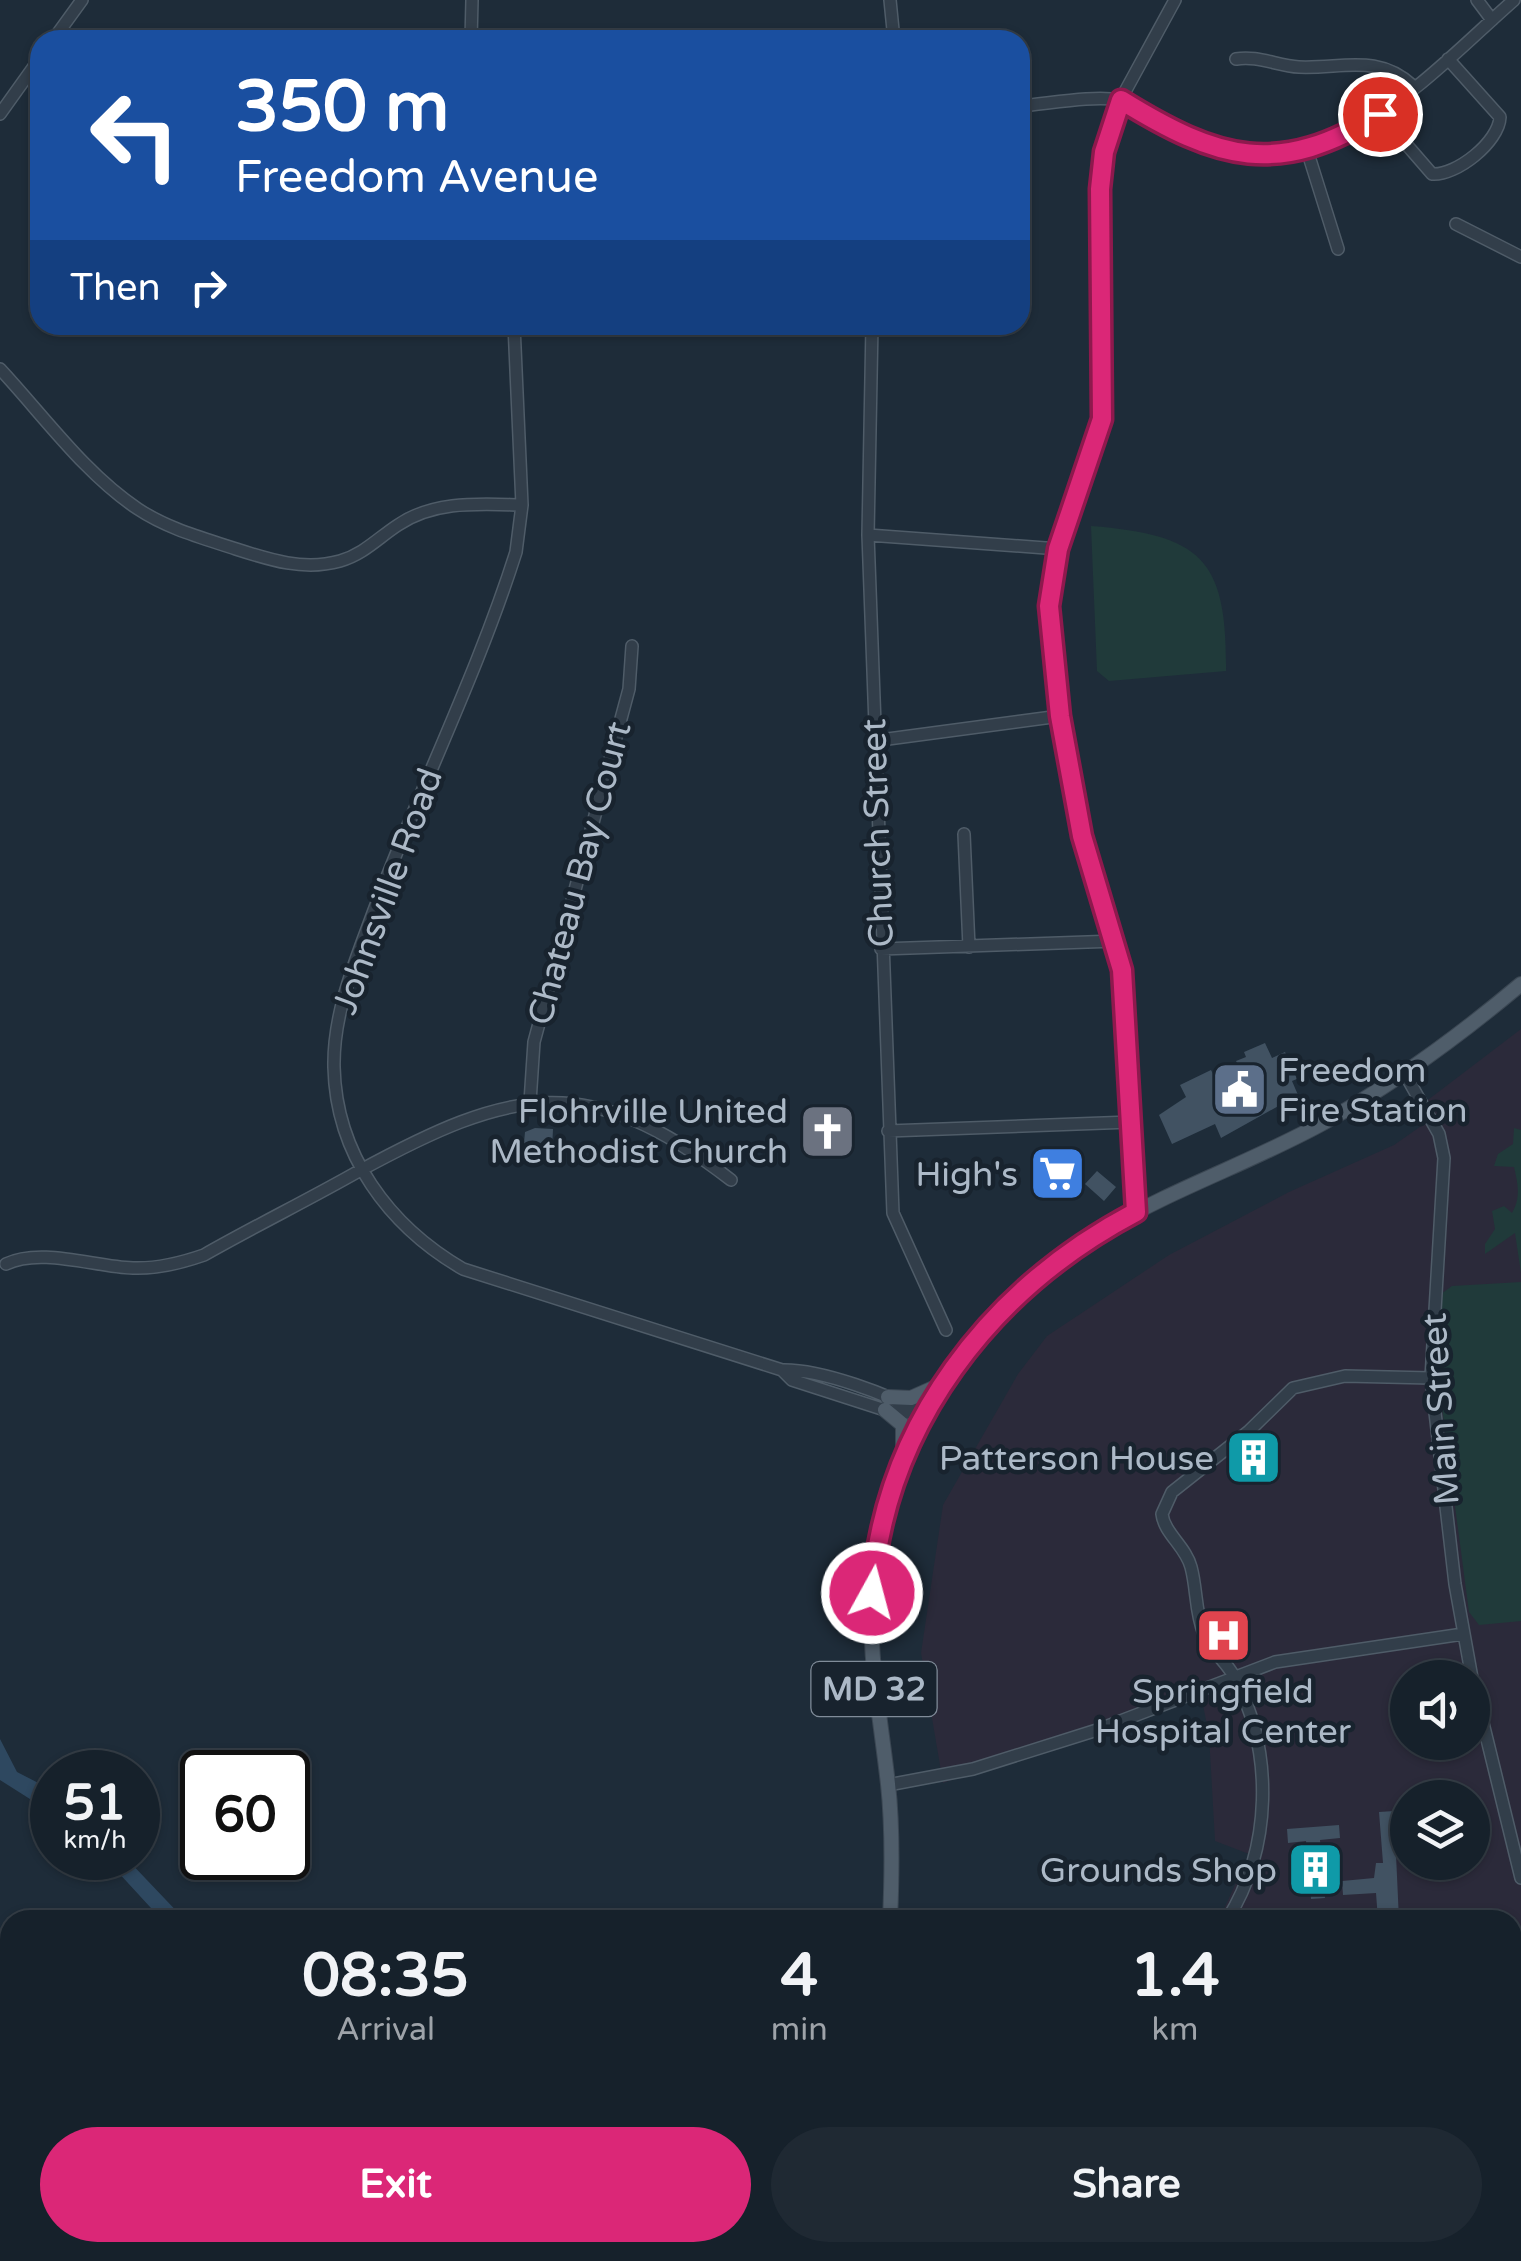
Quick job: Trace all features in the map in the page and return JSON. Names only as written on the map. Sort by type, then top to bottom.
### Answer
[{"type":"main road","name":"MD 32","points":[[890,1910],[888,1785],[875,1694],[871,1616],[879,1540],[903,1460],[942,1382],[991,1320],[1046,1268],[1136,1212],[1322,1124],[1405,1074],[1521,984]]},
{"type":"main road","points":[[903,1460],[902,1425],[886,1404],[912,1398],[942,1382]]},
{"type":"street","points":[[60,30],[82,0]]},
{"type":"street","points":[[470,30],[472,0]]},
{"type":"street","points":[[890,0],[893,30]]},
{"type":"street","points":[[1136,1212],[1122,970],[1082,836],[1060,716],[1049,606],[1058,549],[1102,419],[1100,189],[1104,152],[1121,100],[1175,0]]},
{"type":"street","points":[[1477,0],[1492,20]]},
{"type":"street","points":[[1030,105],[1121,100],[1210,148],[1253,157],[1307,150],[1346,136],[1380,114],[1514,0]]},
{"type":"street","points":[[1236,59],[1248,57],[1309,67],[1363,63],[1394,72],[1413,86]]},
{"type":"street","points":[[1380,114],[1432,174],[1446,174],[1474,154],[1494,135],[1500,117],[1448,58]]},
{"type":"street","points":[[0,114],[30,72]]},
{"type":"street","points":[[1307,150],[1338,249]]},
{"type":"street","points":[[1456,224],[1519,251]]},
{"type":"street","name":"Johnsville Road","points":[[514,335],[522,505],[516,552],[506,586],[384,885],[340,1010],[334,1066],[338,1098],[361,1170],[412,1234],[463,1269],[782,1370],[806,1372],[886,1404],[924,1414]]},
{"type":"street","name":"Church Street","points":[[872,335],[868,535],[888,1131],[896,1223],[946,1330]]},
{"type":"street","points":[[0,368],[91,468],[137,508],[195,536],[258,556],[290,564],[338,562],[361,553],[398,525],[428,510],[522,505]]},
{"type":"street","points":[[868,535],[1058,549]]},
{"type":"street","name":"Chateau Bay Court","points":[[530,1102],[534,1042],[629,689],[632,646]]},
{"type":"street","points":[[874,742],[1060,716]]},
{"type":"street","points":[[964,834],[969,947]]},
{"type":"street","points":[[881,949],[1116,941]]},
{"type":"street","name":"Main Street","points":[[1405,1074],[1438,1134],[1444,1158],[1431,1378],[1468,1660]]},
{"type":"street","points":[[6,1264],[26,1258],[135,1268],[180,1264],[454,1122],[530,1102],[593,1107],[629,1116],[664,1132],[731,1180]]},
{"type":"street","points":[[888,1131],[1131,1122]]},
{"type":"street","points":[[1233,1910],[1253,1869],[1262,1805],[1256,1739],[1234,1675],[1205,1638],[1195,1604],[1192,1567],[1181,1544],[1162,1522],[1172,1492],[1250,1431],[1293,1388],[1345,1376],[1431,1378]]},
{"type":"street","points":[[888,1785],[974,1769],[1133,1718],[1234,1675],[1311,1655],[1463,1634]]},
{"type":"street","name":"Main Street","points":[[1490,1751],[1521,1878]]},
{"type":"shaded area","name":"Springfield Hospital Center","points":[[1521,1029],[1521,1910],[1224,1910],[1249,1854],[1215,1841],[1209,1735],[1201,1695],[1130,1724],[1041,1748],[943,1783],[921,1653],[943,1505],[1018,1374],[1047,1336],[1169,1255],[1289,1192],[1394,1145],[1424,1124],[1416,1109]]},
{"type":"green space","points":[[1091,526],[1159,537],[1201,560],[1221,603],[1226,671],[1109,681],[1097,671]]},
{"type":"green space","points":[[1514,1128],[1521,1130],[1521,1273],[1515,1233],[1485,1254],[1485,1244],[1495,1229],[1492,1211],[1504,1206],[1512,1213],[1517,1202],[1514,1167],[1494,1166],[1498,1154],[1513,1144]]},
{"type":"green space","points":[[1521,1282],[1521,1621],[1479,1625],[1469,1612],[1438,1377],[1441,1294],[1452,1286]]},
{"type":"water","points":[[0,1739],[17,1772],[30,1779],[30,1799],[0,1780]]},
{"type":"water","points":[[125,1880],[147,1880],[175,1910],[153,1910]]},
{"type":"building","name":"Freedom Fire Station","points":[[1265,1043],[1272,1058],[1285,1052],[1297,1079],[1292,1081],[1298,1095],[1221,1138],[1215,1124],[1172,1144],[1159,1115],[1186,1097],[1180,1085],[1211,1070],[1215,1078],[1239,1067],[1236,1061],[1246,1057],[1244,1052]]},
{"type":"building","points":[[553,1129],[552,1150],[543,1149],[543,1156],[533,1156],[533,1150],[524,1143],[525,1132]]},
{"type":"building","name":"High's","points":[[1060,1156],[1075,1169],[1054,1192],[1040,1179]]},
{"type":"building","name":"High's","points":[[1097,1171],[1116,1187],[1104,1201],[1085,1184]]},
{"type":"building","name":"Patterson House","points":[[1274,1449],[1275,1465],[1233,1467],[1233,1456],[1240,1450]]},
{"type":"building","points":[[1390,1811],[1390,1880],[1397,1880],[1399,1910],[1377,1910],[1376,1893],[1343,1895],[1342,1881],[1374,1878],[1376,1863],[1383,1863],[1379,1812]]},
{"type":"building","name":"Grounds Shop","points":[[1339,1825],[1340,1838],[1320,1840],[1325,1898],[1311,1899],[1306,1841],[1288,1843],[1287,1829]]},
{"type":"place","name":"Freedom Fire Station","points":[[1239,1090]]},
{"type":"place","name":"Flohrville United Methodist Church","points":[[827,1131]]},
{"type":"place","name":"High's","points":[[1057,1174]]},
{"type":"place","name":"Patterson House","points":[[1253,1458]]},
{"type":"place","name":"Springfield Hospital Center","points":[[1223,1635]]},
{"type":"place","name":"Grounds Shop","points":[[1316,1870]]},
{"type":"route","points":[[872,1593],[879,1540],[900,1466],[942,1382],[991,1320],[1046,1268],[1136,1212],[1122,970],[1112,925],[1082,836],[1060,716],[1049,606],[1058,549],[1092,461],[1105,397],[1100,189],[1109,132],[1121,100],[1210,148],[1253,157],[1282,156],[1346,136],[1380,114]]}]
